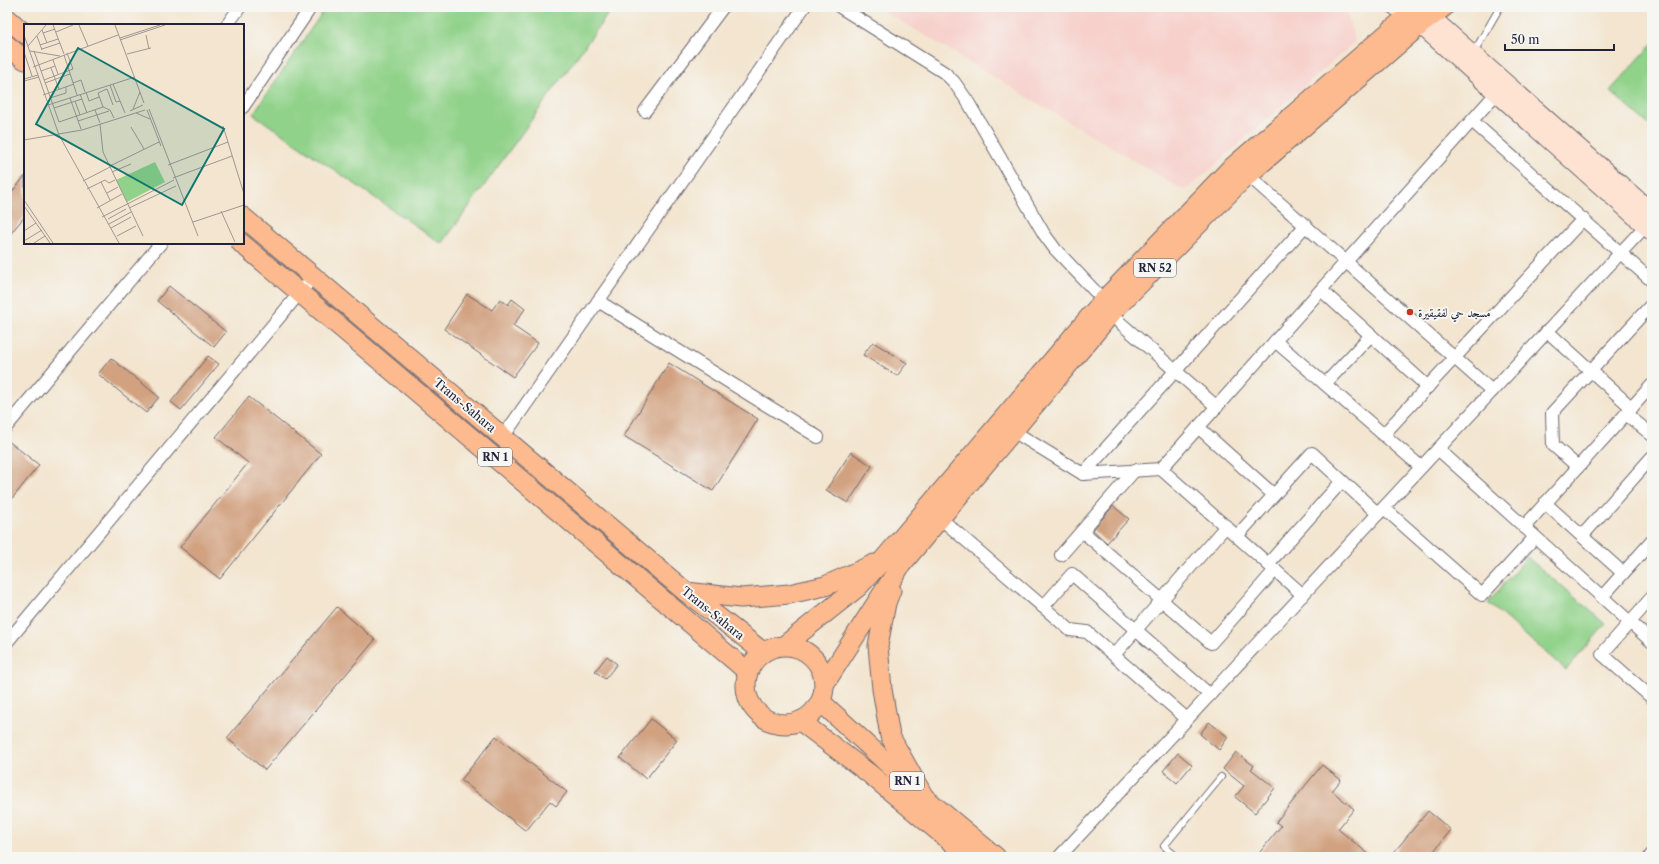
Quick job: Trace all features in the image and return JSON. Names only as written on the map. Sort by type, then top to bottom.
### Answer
[{"type":"main road","name":"RN 52","points":[[892,562],[1228,171],[1420,12]]},
{"type":"main road","name":"RN 52","points":[[892,562],[940,518],[1013,431],[1109,308],[1420,12]]},
{"type":"main road","points":[[1420,12],[1473,54],[1501,88]]},
{"type":"main road","points":[[1420,12],[1501,88],[1650,222]]},
{"type":"main road","points":[[7,18],[24,33]]},
{"type":"main road","points":[[7,45],[24,59]]},
{"type":"main road","name":"Trans-Sahara","points":[[244,219],[686,592],[762,652]]},
{"type":"main road","name":"Trans-Sahara","points":[[242,244],[748,672]]},
{"type":"main road","points":[[686,592],[742,598],[789,594],[825,586],[892,562]]},
{"type":"main road","points":[[785,645],[892,562]]},
{"type":"main road","points":[[825,683],[892,562]]},
{"type":"main road","points":[[892,562],[878,646],[882,689],[890,736],[924,797]]},
{"type":"main road","points":[[785,645],[797,647],[808,652],[817,660],[823,671],[825,683],[824,693],[821,702],[815,710],[800,721],[788,724],[775,723],[763,717],[754,708],[748,697],[746,684],[748,672],[754,661],[762,652],[773,647],[785,645]]},
{"type":"main road","name":"RN 1","points":[[821,702],[924,797],[996,857]]},
{"type":"main road","name":"RN 1","points":[[800,721],[871,776],[969,857]]},
{"type":"street","points":[[228,24],[240,7]]},
{"type":"street","points":[[244,106],[311,7]]},
{"type":"street","points":[[645,111],[722,7]]},
{"type":"street","points":[[503,437],[804,7]]},
{"type":"street","points":[[840,7],[945,73],[954,82],[968,102],[1044,234],[1055,249],[1109,308],[1175,371],[1217,407]]},
{"type":"street","points":[[1161,469],[1501,88]]},
{"type":"street","points":[[1472,121],[1652,281]]},
{"type":"street","points":[[1248,175],[1492,391]]},
{"type":"street","points":[[1383,435],[1583,219]]},
{"type":"street","points":[[1059,857],[1650,222]]},
{"type":"street","points":[[1083,474],[1306,225]]},
{"type":"street","points":[[7,426],[160,244]]},
{"type":"street","points":[[7,642],[313,277]]},
{"type":"street","points":[[1321,290],[1428,387]]},
{"type":"street","points":[[598,301],[818,437]]},
{"type":"street","points":[[1578,467],[1553,445],[1552,413],[1652,304]]},
{"type":"street","points":[[1547,331],[1591,371],[1652,435]]},
{"type":"street","points":[[1325,384],[1371,335]]},
{"type":"street","points":[[1275,341],[1421,468]]},
{"type":"street","points":[[1524,527],[1652,385]]},
{"type":"street","points":[[1198,427],[1274,495]]},
{"type":"street","points":[[1013,431],[1083,474],[1161,469],[1303,595]]},
{"type":"street","points":[[1438,449],[1652,642]]},
{"type":"street","points":[[1237,536],[1312,453],[1342,481],[1381,511],[1482,595],[1535,537]]},
{"type":"street","points":[[1582,536],[1652,457]]},
{"type":"street","points":[[1061,555],[1135,470]]},
{"type":"street","points":[[1082,530],[1211,643],[1342,481]]},
{"type":"street","points":[[1545,504],[1623,573]]},
{"type":"street","points":[[940,518],[1070,630],[1087,632],[1187,719]]},
{"type":"street","points":[[1114,655],[1226,526]]},
{"type":"street","points":[[1602,597],[1652,541]]},
{"type":"street","points":[[1043,607],[1072,574],[1210,695]]},
{"type":"street","points":[[1652,597],[1602,654],[1652,698]]},
{"type":"lane","points":[[1473,54],[1500,7]]},
{"type":"lane","points":[[1177,857],[1164,846],[1221,777]]},
{"type":"shaded area","points":[[877,7],[1345,7],[1355,42],[1185,191]]},
{"type":"green space","points":[[326,7],[613,7],[442,244],[253,114]]},
{"type":"green space","points":[[1652,44],[1652,122],[1649,125],[1610,91]]},
{"type":"green space","points":[[1527,557],[1606,624],[1566,670],[1488,603]]},
{"type":"building","points":[[24,177],[24,217],[7,238],[7,198]]},
{"type":"building","points":[[169,286],[226,332],[214,347],[157,301]]},
{"type":"building","points":[[467,294],[492,310],[500,299],[508,305],[512,299],[525,309],[513,326],[538,343],[513,377],[444,329]]},
{"type":"building","points":[[873,342],[907,363],[897,376],[863,355]]},
{"type":"building","points":[[208,356],[219,364],[181,410],[171,402]]},
{"type":"building","points":[[111,358],[159,397],[146,413],[98,374]]},
{"type":"building","points":[[669,363],[758,419],[713,491],[624,436]]},
{"type":"building","points":[[249,397],[321,454],[220,579],[180,547],[248,463],[216,437]]},
{"type":"building","points":[[7,440],[39,465],[7,505]]},
{"type":"building","points":[[851,452],[872,466],[848,503],[826,490]]},
{"type":"building","points":[[1113,506],[1129,519],[1107,543],[1093,530]]},
{"type":"building","points":[[337,607],[375,640],[265,770],[227,738]]},
{"type":"building","points":[[607,656],[617,664],[605,679],[595,671]]},
{"type":"building","points":[[651,719],[677,740],[646,779],[620,758]]},
{"type":"building","points":[[1209,722],[1228,737],[1219,750],[1200,734]]},
{"type":"building","points":[[496,736],[567,792],[556,806],[550,801],[526,831],[461,780]]},
{"type":"building","points":[[1236,752],[1254,766],[1251,769],[1275,788],[1255,813],[1235,797],[1244,786],[1223,769]]},
{"type":"building","points":[[1178,753],[1192,765],[1177,783],[1163,771]]},
{"type":"building","points":[[1322,765],[1341,780],[1332,791],[1354,809],[1338,829],[1372,857],[1256,857],[1281,826],[1276,822]]},
{"type":"building","points":[[1428,811],[1451,830],[1429,857],[1390,857]]},
{"type":"place","name":"مسجد حي لفقيقيرة","points":[[1410,312]]}]
